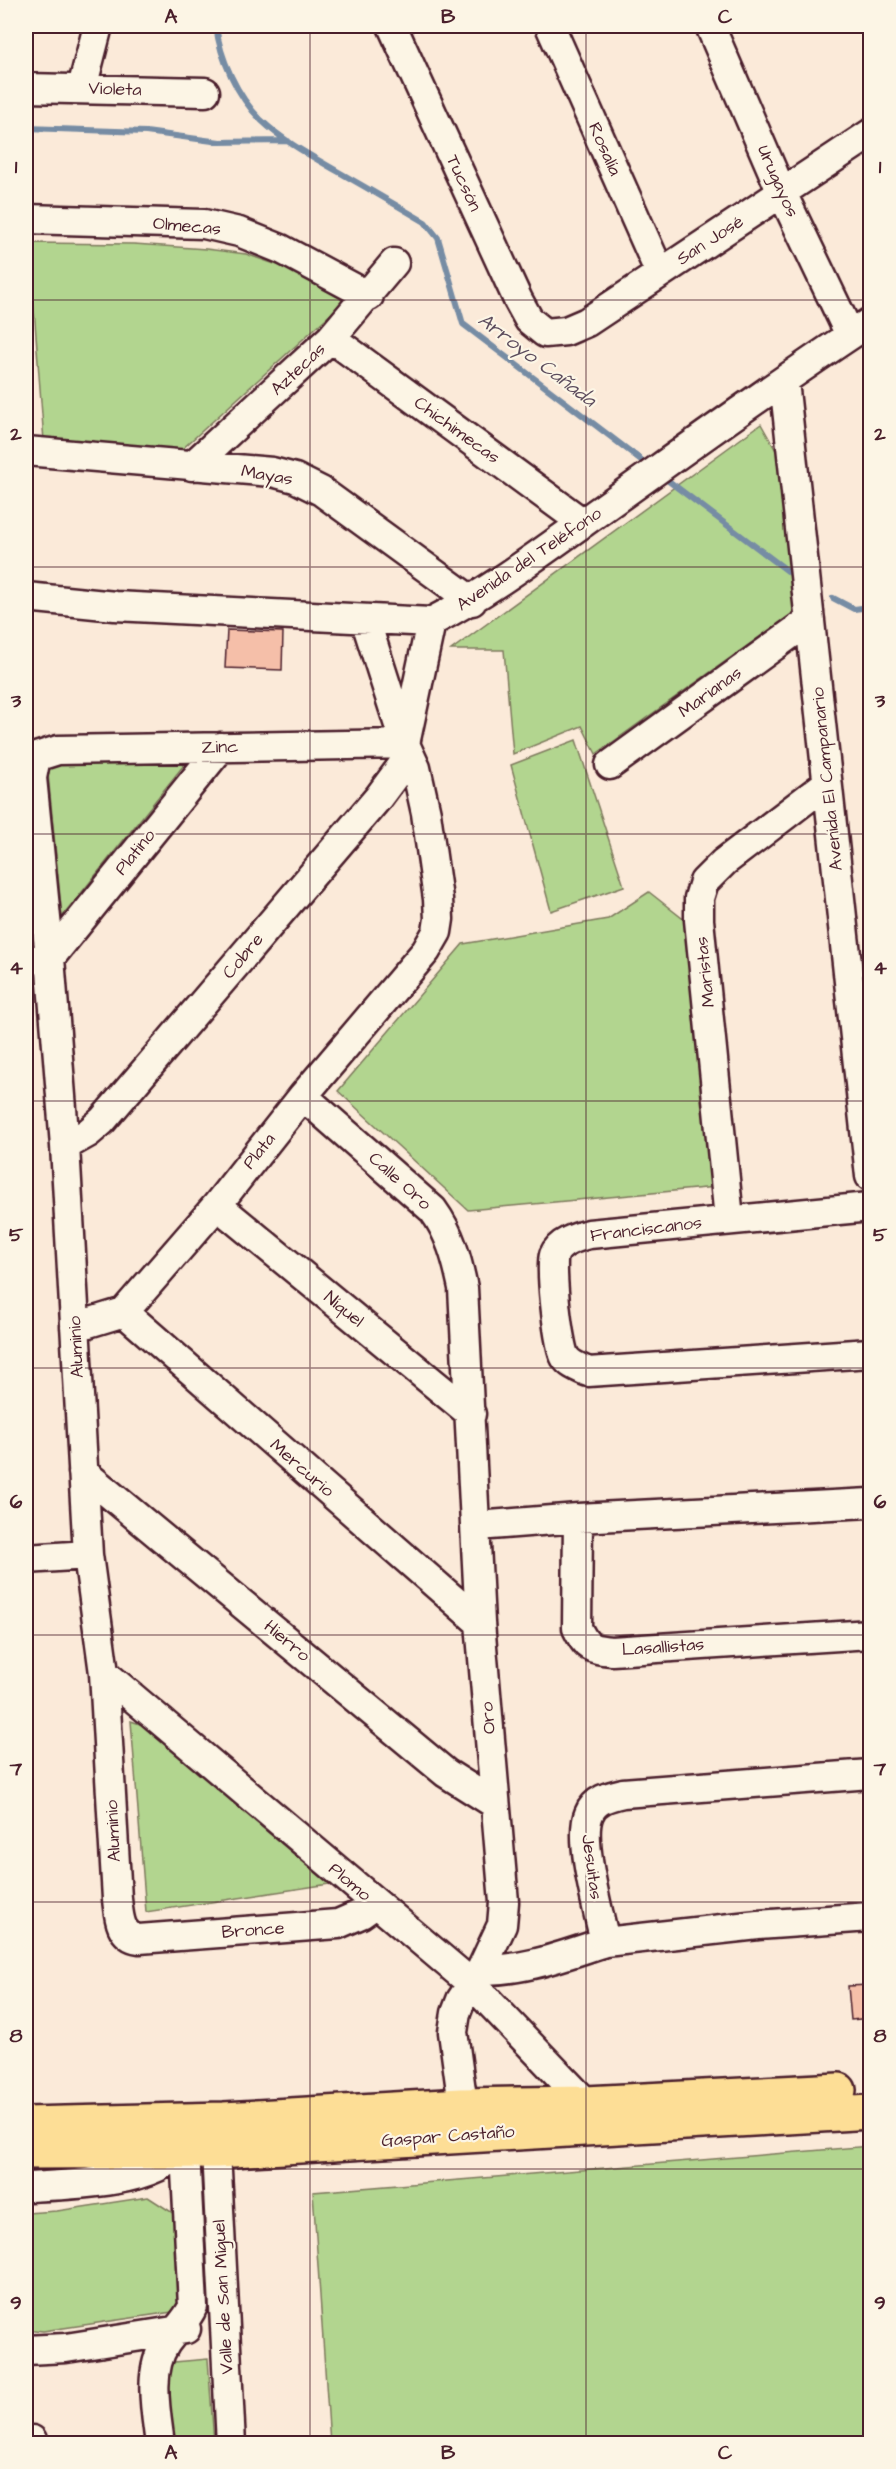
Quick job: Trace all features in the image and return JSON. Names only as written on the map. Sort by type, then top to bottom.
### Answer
[{"type":"main road","name":"Gaspar Castaño","points":[[26,2152],[192,2152],[465,2120],[586,2103],[870,2089]]},
{"type":"main road","name":"Gaspar Castaño","points":[[26,2124],[224,2119],[465,2120],[870,2112]]},
{"type":"street","points":[[82,88],[98,26]]},
{"type":"street","name":"Tucsón","points":[[392,26],[518,300],[529,320],[545,333]]},
{"type":"street","name":"Rosalía","points":[[550,26],[660,273]]},
{"type":"street","name":"Urugayos","points":[[710,26],[782,193],[860,328]]},
{"type":"street","name":"Violeta","points":[[26,88],[205,92]]},
{"type":"street","name":"San José","points":[[545,333],[566,331],[587,322],[870,134]]},
{"type":"street","name":"Olmecas","points":[[26,219],[204,224],[239,232],[281,249],[369,296]]},
{"type":"street","name":"Aztecas","points":[[192,466],[331,338],[369,296],[394,263]]},
{"type":"street","name":"Avenida del Teléfono","points":[[26,597],[114,606],[431,622],[472,601],[860,328]]},
{"type":"street","name":"Chichimecas","points":[[331,338],[583,523]]},
{"type":"street","name":"Avenida El Campanario","points":[[784,381],[870,1176]]},
{"type":"street","name":"Mayas","points":[[26,451],[272,472],[295,478],[321,491],[472,601]]},
{"type":"street","points":[[365,619],[408,750]]},
{"type":"street","name":"Marianas","points":[[610,765],[810,620]]},
{"type":"street","name":"Cobre","points":[[65,1146],[88,1133],[102,1121],[378,798],[408,750],[431,622]]},
{"type":"street","name":"Zinc","points":[[36,757],[58,750],[221,747],[408,750]]},
{"type":"street","name":"Platino","points":[[38,959],[221,747]]},
{"type":"street","name":"Plata","points":[[124,1312],[217,1205],[303,1096],[426,951],[437,932],[438,899],[426,813],[418,777],[408,750]]},
{"type":"street","name":"Aluminio","points":[[36,757],[32,778],[38,959],[65,1146],[88,1555],[104,1673],[117,1899],[120,1922],[128,1935]]},
{"type":"street","name":"Maristas","points":[[729,1220],[699,920],[699,898],[704,882],[724,862],[826,784]]},
{"type":"street","name":"Calle Oro","points":[[303,1096],[433,1210],[446,1229],[457,1259],[463,1288]]},
{"type":"street","name":"Níquel","points":[[217,1205],[471,1414]]},
{"type":"street","name":"Franciscanos","points":[[870,1207],[589,1234],[561,1245],[554,1254],[553,1269],[559,1341],[565,1358],[573,1365],[588,1372],[870,1353]]},
{"type":"street","name":"Oro","points":[[463,1288],[477,1526],[480,1623],[503,1872],[502,1925],[476,1977],[461,2000],[453,2032],[465,2120]]},
{"type":"street","points":[[75,1327],[124,1312]]},
{"type":"street","name":"Mercurio","points":[[124,1312],[480,1623]]},
{"type":"street","name":"Hierro","points":[[83,1472],[446,1773],[495,1804]]},
{"type":"street","points":[[477,1526],[578,1518],[870,1503]]},
{"type":"street","name":"Lasallistas","points":[[578,1518],[577,1628],[584,1642],[593,1650],[612,1651],[870,1634]]},
{"type":"street","points":[[26,1559],[88,1555]]},
{"type":"street","name":"Plomo","points":[[104,1673],[375,1904],[476,1977],[586,2103]]},
{"type":"street","name":"Jesuitas","points":[[605,1942],[587,1850],[589,1814],[599,1801],[623,1793],[870,1774]]},
{"type":"street","name":"Bronce","points":[[128,1935],[139,1939],[338,1924],[361,1914],[375,1904]]},
{"type":"street","points":[[476,1977],[549,1960],[605,1942],[758,1924],[870,1917]]},
{"type":"street","points":[[26,2187],[131,2177],[161,2167],[171,2160],[192,2152]]},
{"type":"street","name":"Valle de San Miguel","points":[[192,2152],[223,2322],[231,2444]]},
{"type":"street","name":"Valle de San Miguel","points":[[160,2444],[156,2404],[159,2355],[193,2306],[192,2152]]},
{"type":"street","points":[[26,2350],[66,2348],[174,2332],[223,2322]]},
{"type":"green space","points":[[29,243],[134,244],[246,254],[292,270],[345,301],[180,451],[44,441]]},
{"type":"green space","points":[[761,424],[788,472],[800,608],[596,754],[582,726],[513,754],[504,650],[451,650]]},
{"type":"green space","points":[[576,740],[624,886],[551,911],[511,765]]},
{"type":"green space","points":[[188,760],[62,917],[47,764]]},
{"type":"green space","points":[[649,892],[692,926],[716,1187],[468,1210],[338,1091],[463,944],[608,919]]},
{"type":"green space","points":[[131,1721],[143,1725],[336,1883],[146,1912]]},
{"type":"green space","points":[[870,2146],[870,2443],[330,2443],[313,2192]]},
{"type":"green space","points":[[148,2197],[176,2215],[179,2311],[43,2331],[26,2329],[26,2213],[57,2211]]},
{"type":"green space","points":[[208,2359],[214,2443],[172,2443],[163,2363]]},
{"type":"building","points":[[227,630],[283,632],[282,670],[225,668]]},
{"type":"building","points":[[870,1985],[870,2018],[851,2020],[848,1986]]},
{"type":"waterway","name":"Arroyo Cañada","points":[[216,26],[221,51],[231,76],[244,100],[261,120],[298,148],[425,222],[438,238],[463,324],[649,466]]},
{"type":"waterway","points":[[26,128],[146,132],[220,142],[288,141]]},
{"type":"waterway","name":"Arroyo Cañada","points":[[662,476],[797,578]]},
{"type":"waterway","name":"Arroyo Cañada","points":[[833,598],[854,609],[870,607]]}]
